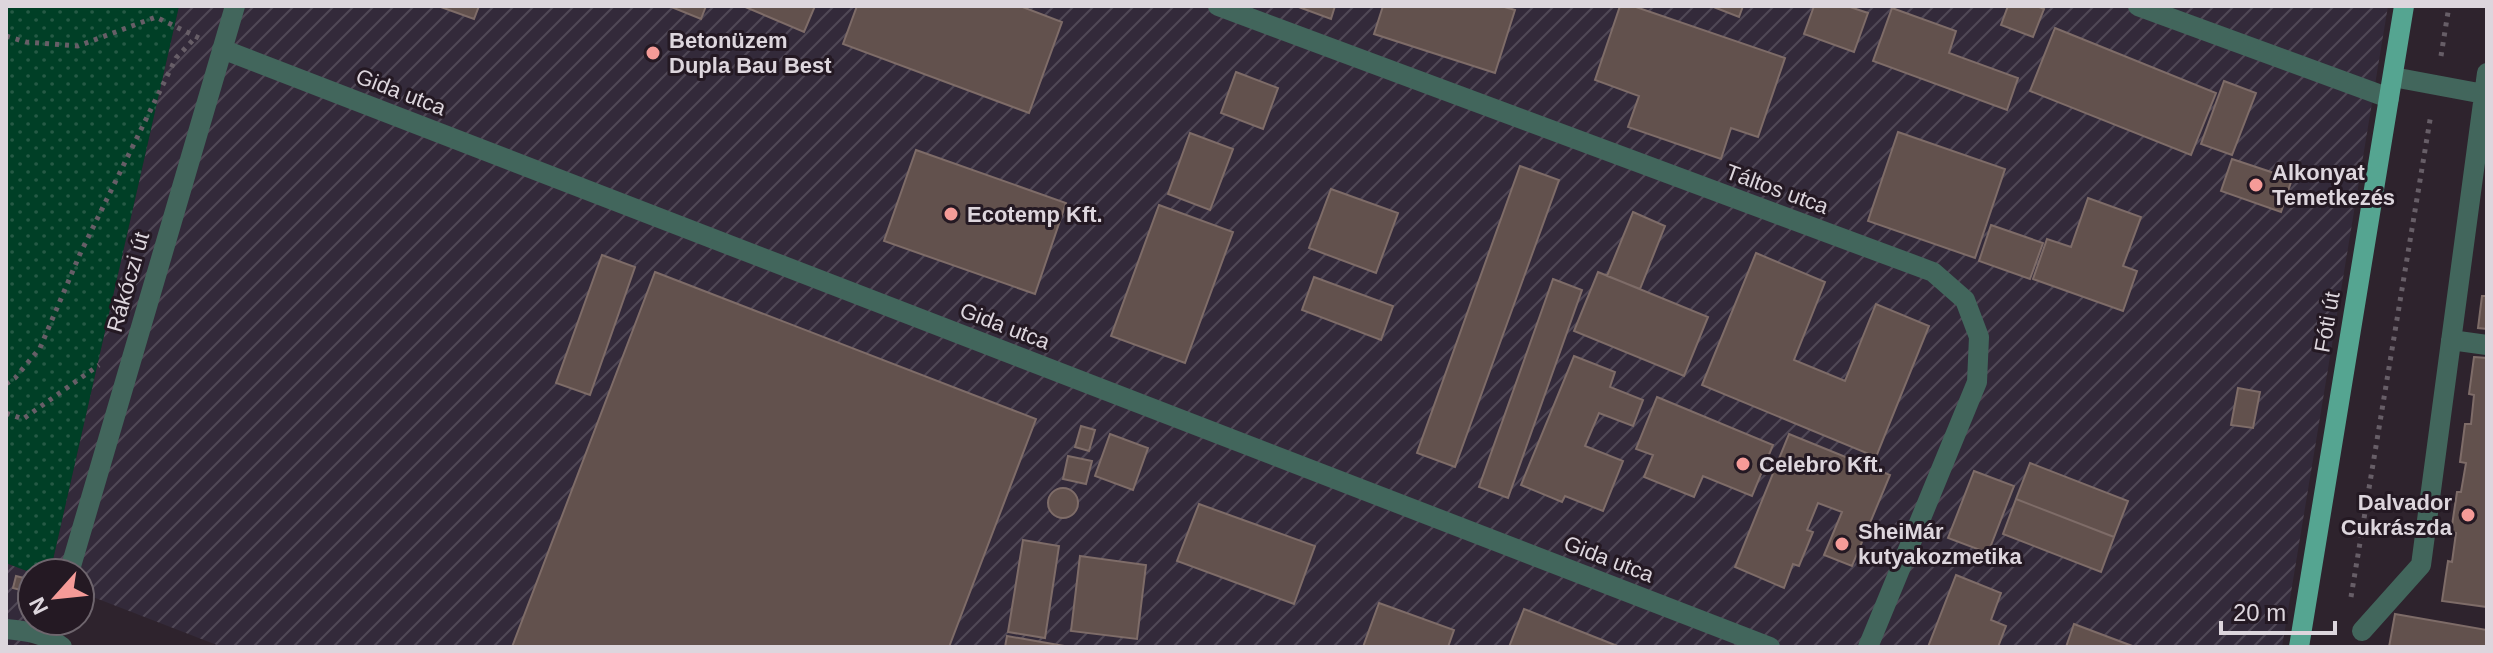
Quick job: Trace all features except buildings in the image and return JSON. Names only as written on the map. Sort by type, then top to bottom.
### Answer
[{"type":"main road","name":"Fóti út","points":[[2299,647],[2404,6]]},
{"type":"street","name":"Rákóczi út","points":[[74,557],[235,6]]},
{"type":"street","name":"Táltos utca","points":[[1218,6],[1933,272],[1965,300],[1979,337],[1977,382],[1868,647]]},
{"type":"street","points":[[2138,6],[2389,98]]},
{"type":"street","name":"Gida utca","points":[[222,49],[1770,647]]},
{"type":"street","points":[[2362,631],[2421,565],[2487,73]]},
{"type":"street","points":[[2393,77],[2484,94]]},
{"type":"street","points":[[2451,340],[2487,345]]},
{"type":"street","points":[[6,629],[54,638]]},
{"type":"path","points":[[2350,607],[2449,6]]},
{"type":"path","points":[[6,36],[26,42],[78,46],[156,17],[222,49]]},
{"type":"path","points":[[6,384],[15,378],[40,348],[80,254],[176,58],[197,37]]},
{"type":"path","points":[[6,413],[23,419],[137,339]]},
{"type":"shaded area","points":[[179,6],[2388,6],[2282,647],[222,647],[96,598],[96,557],[54,557]]},
{"type":"shaded area","points":[[6,563],[16,567],[16,637],[31,637],[28,647],[6,647]]},
{"type":"green space","points":[[6,6],[179,6],[54,557],[16,557],[16,567],[6,563]]},
{"type":"place","name":"Betonüzem Dupla Bau Best","points":[[653,53]]},
{"type":"place","name":"Alkonyat Temetkezés","points":[[2256,185]]},
{"type":"place","name":"Ecotemp Kft.","points":[[951,214]]},
{"type":"place","name":"Celebro Kft.","points":[[1743,464]]},
{"type":"place","name":"Dalvador Cukrászda","points":[[2468,515]]},
{"type":"place","name":"SheiMár kutyakozmetika","points":[[1842,544]]}]
